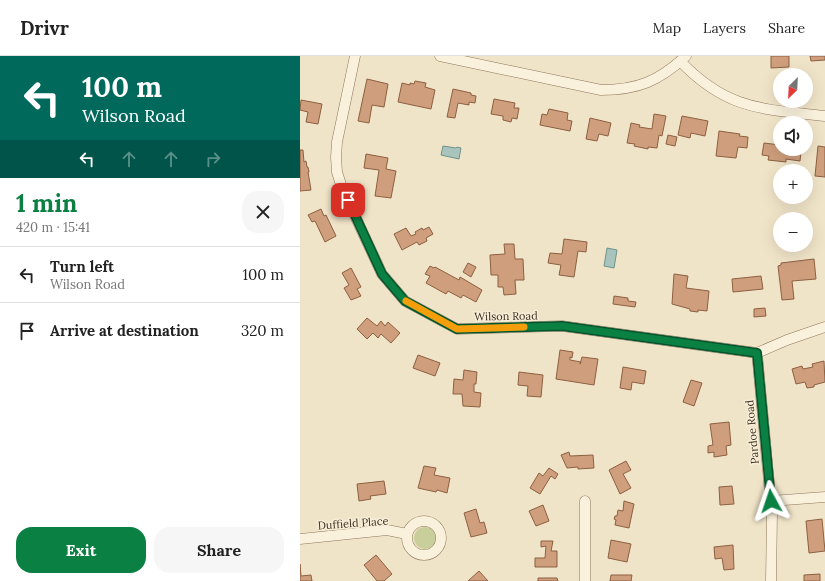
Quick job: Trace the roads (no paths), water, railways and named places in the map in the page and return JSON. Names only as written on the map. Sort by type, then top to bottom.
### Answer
[{"type":"street","name":"Wilson Road","points":[[355,56],[336,142],[337,172],[342,188],[382,274],[405,301],[457,329],[562,326],[757,353]]},
{"type":"street","points":[[440,56],[601,90],[633,88],[647,83],[662,75],[683,59],[694,75],[708,87],[725,97],[742,104],[760,109],[825,116]]},
{"type":"street","points":[[757,353],[787,340],[825,327]]},
{"type":"street","name":"Pardoe Road","points":[[757,353],[772,514],[771,581]]},
{"type":"street","points":[[771,501],[825,497]]},
{"type":"street","points":[[585,501],[585,581]]},
{"type":"street","name":"Duffield Place","points":[[300,539],[387,530],[407,534]]},
{"type":"water","points":[[443,146],[461,148],[459,159],[441,155]]},
{"type":"water","points":[[607,248],[617,250],[614,268],[604,266]]}]
